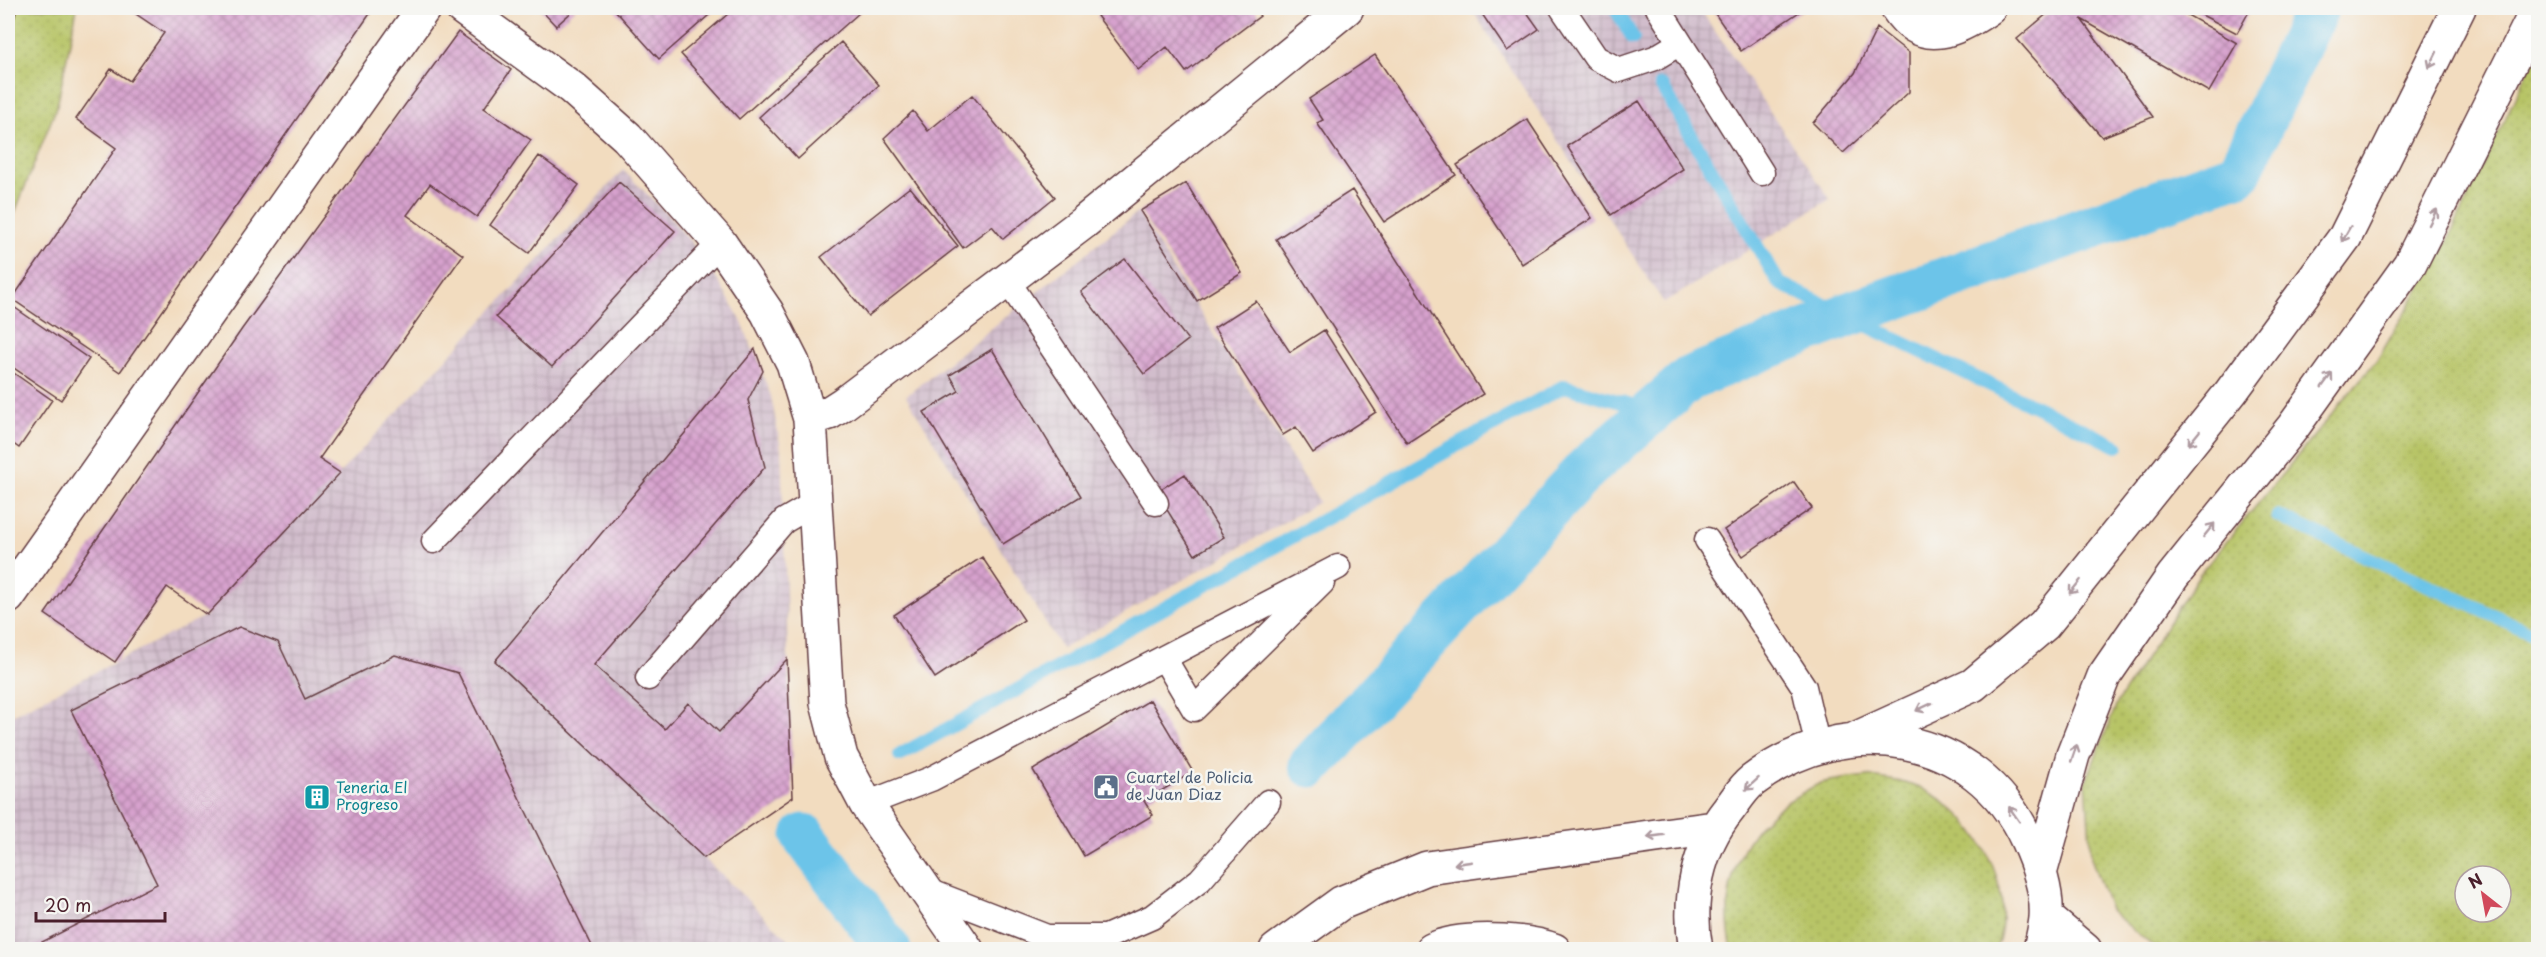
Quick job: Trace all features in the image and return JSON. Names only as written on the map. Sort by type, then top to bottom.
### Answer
[{"type":"street","points":[[8,597],[424,8]]},
{"type":"street","points":[[462,8],[572,88],[627,137],[720,243],[767,312],[793,363],[810,419],[827,703],[841,757],[866,804],[967,950]]},
{"type":"street","points":[[1898,8],[1914,25],[1933,33],[1952,29],[1989,8]]},
{"type":"street","points":[[1696,950],[1692,924],[1696,874],[1714,828],[1751,782],[1800,751],[1857,738],[1973,685],[2044,625],[2231,392],[2345,237],[2459,8]]},
{"type":"street","points":[[2041,870],[2073,755],[2104,676],[2173,576],[2293,428],[2410,264],[2538,8]]},
{"type":"street","points":[[810,419],[829,413],[843,404],[1083,223],[1331,12]]},
{"type":"street","points":[[1857,738],[1918,743],[1973,770],[2016,814],[2041,870],[2046,917],[2040,950]]},
{"type":"street","points":[[1276,950],[1341,903],[1427,868],[1714,828]]},
{"type":"street","points":[[2046,917],[2085,950]]},
{"type":"street","points":[[1432,950],[1447,942],[1537,943],[1554,950]]},
{"type":"lane","points":[[1562,8],[1596,58],[1619,70],[1655,58],[1680,43]]},
{"type":"lane","points":[[1658,8],[1762,173]]},
{"type":"lane","points":[[434,541],[720,243]]},
{"type":"lane","points":[[1007,280],[1156,503]]},
{"type":"lane","points":[[648,678],[784,521],[815,503]]},
{"type":"lane","points":[[1707,540],[1804,687],[1818,747]]},
{"type":"lane","points":[[866,804],[931,779],[1164,657],[1338,567],[1194,709],[1164,657]]},
{"type":"lane","points":[[926,890],[1047,937],[1106,937],[1152,917],[1200,880],[1268,802]]},
{"type":"shaded area","points":[[1471,8],[1699,8],[1830,199],[1664,303]]},
{"type":"shaded area","points":[[623,170],[669,216],[705,259],[741,320],[771,396],[781,449],[793,797],[704,858],[798,949],[8,950],[8,717],[207,615]]},
{"type":"shaded area","points":[[1138,212],[1319,502],[1062,649],[906,396]]},
{"type":"green space","points":[[17,8],[77,8],[57,106],[8,230],[8,47]]},
{"type":"green space","points":[[2538,49],[2538,949],[2156,949],[2110,910],[2091,858],[2086,781],[2118,701],[2199,575],[2379,357],[2448,240]]},
{"type":"green space","points":[[1867,776],[1907,783],[1934,795],[1954,810],[1972,829],[1986,851],[1996,875],[2002,900],[2002,925],[1996,949],[1732,949],[1728,926],[1731,882],[1748,842],[1761,825],[1777,809],[1818,784]]},
{"type":"building","points":[[8,8],[17,8],[8,43]]},
{"type":"building","points":[[127,8],[374,8],[120,372],[12,299],[116,148],[76,119],[111,69],[130,81],[164,33]]},
{"type":"building","points":[[539,8],[576,8],[556,26]]},
{"type":"building","points":[[613,8],[717,8],[659,59]]},
{"type":"building","points":[[735,8],[855,8],[859,13],[739,119],[681,54]]},
{"type":"building","points":[[1109,8],[1254,8],[1260,16],[1186,72],[1167,47],[1138,70],[1097,16]]},
{"type":"building","points":[[1492,8],[1524,8],[1539,29],[1507,51],[1482,14]]},
{"type":"building","points":[[1711,8],[1805,8],[1741,51]]},
{"type":"building","points":[[2054,8],[2175,8],[2237,43],[2209,92],[2081,19],[2153,117],[2102,137],[2017,39]]},
{"type":"building","points":[[2188,8],[2251,8],[2237,33]]},
{"type":"building","points":[[1877,28],[1909,53],[1909,92],[1843,153],[1813,123],[1855,73]]},
{"type":"building","points":[[458,32],[511,70],[484,108],[531,140],[477,217],[430,184],[407,215],[463,255],[319,459],[340,473],[207,615],[167,587],[115,662],[45,614],[242,329]]},
{"type":"building","points":[[841,42],[879,85],[798,159],[759,117]]},
{"type":"building","points":[[1375,55],[1456,175],[1384,222],[1317,123],[1323,120],[1309,99]]},
{"type":"building","points":[[972,95],[1055,197],[1003,239],[992,226],[963,248],[884,138],[913,111],[928,131]]},
{"type":"building","points":[[1639,101],[1683,169],[1611,215],[1567,146]]},
{"type":"building","points":[[1527,119],[1592,218],[1522,264],[1457,165]]},
{"type":"building","points":[[539,156],[579,185],[529,253],[490,225]]},
{"type":"building","points":[[619,182],[675,231],[552,367],[496,317]]},
{"type":"building","points":[[1186,183],[1242,273],[1197,301],[1140,211]]},
{"type":"building","points":[[910,187],[958,246],[868,316],[821,257]]},
{"type":"building","points":[[1352,190],[1483,394],[1407,443],[1276,239]]},
{"type":"building","points":[[1125,259],[1188,340],[1144,374],[1081,292]]},
{"type":"building","points":[[1256,301],[1290,352],[1324,330],[1376,412],[1313,453],[1296,427],[1283,435],[1214,328]]},
{"type":"building","points":[[8,303],[89,359],[61,400],[8,364]]},
{"type":"building","points":[[755,349],[763,371],[748,400],[765,467],[594,665],[665,729],[688,703],[719,732],[787,659],[793,797],[704,858],[495,661]]},
{"type":"building","points":[[992,349],[1081,496],[1003,544],[924,412],[959,391],[950,375]]},
{"type":"building","points":[[8,369],[52,400],[19,448],[8,440]]},
{"type":"building","points":[[8,450],[14,455],[8,464]]},
{"type":"building","points":[[1185,474],[1224,537],[1195,555],[1156,492]]},
{"type":"building","points":[[1794,482],[1812,508],[1743,556],[1724,530]]},
{"type":"building","points":[[982,557],[1024,620],[935,678],[894,615]]},
{"type":"building","name":"Teneria El Progreso","points":[[239,627],[278,642],[305,699],[395,655],[458,673],[594,950],[36,950],[34,946],[157,884],[71,710]]},
{"type":"building","name":"Cuartel de Policia de Juan Diaz","points":[[1150,700],[1193,772],[1144,801],[1153,815],[1084,856],[1033,770]]},
{"type":"waterway","points":[[1615,8],[1633,38]]},
{"type":"waterway","points":[[1311,765],[1587,468],[1690,378],[1844,316],[2239,173],[2317,8]]},
{"type":"waterway","points":[[1661,85],[1779,283],[2117,446]]},
{"type":"waterway","points":[[900,755],[1564,386],[1653,411]]},
{"type":"waterway","points":[[2278,516],[2538,636]]},
{"type":"waterway","points":[[804,836],[889,950]]},
{"type":"place","name":"Cuartel de Policia de Juan Diaz","points":[[1106,787]]},
{"type":"place","name":"Teneria El Progreso","points":[[317,797]]}]
